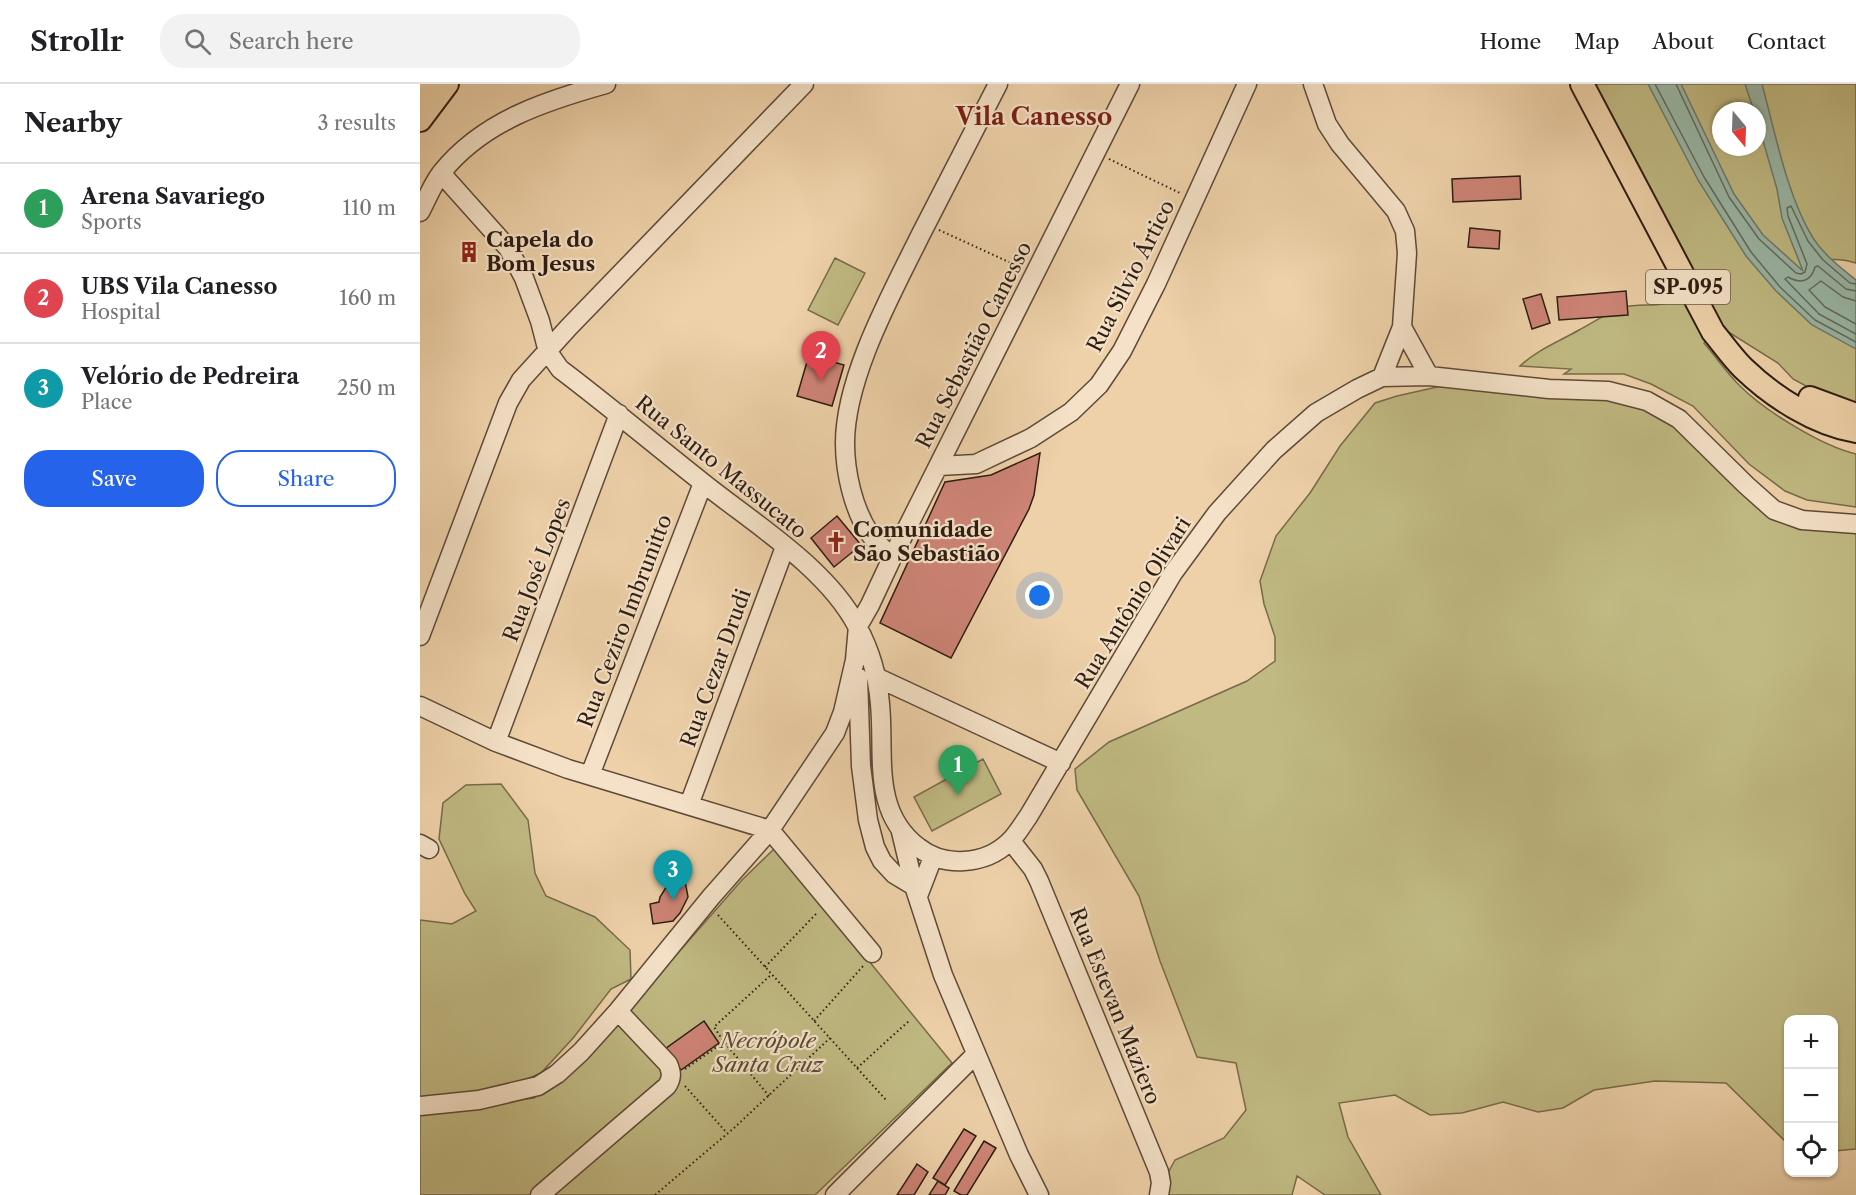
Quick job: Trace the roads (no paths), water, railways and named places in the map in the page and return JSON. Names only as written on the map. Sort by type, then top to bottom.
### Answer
[{"type":"main road","points":[[420,94],[428,84]]},
{"type":"main road","points":[[420,120],[447,84]]},
{"type":"main road","name":"SP-095","points":[[1582,84],[1713,332],[1743,368],[1776,394],[1810,415],[1844,429],[1856,431]]},
{"type":"main road","name":"SP-095","points":[[1598,84],[1701,287],[1721,321],[1744,350],[1777,380],[1818,403],[1856,416]]},
{"type":"street","points":[[420,212],[441,173],[472,140],[549,100],[606,84]]},
{"type":"street","points":[[420,636],[508,403],[521,380],[569,327],[804,84]]},
{"type":"street","points":[[892,558],[870,534],[857,508],[848,474],[845,442],[849,400],[862,362],[892,291],[998,84]]},
{"type":"street","name":"Rua Sebastião Canesso","points":[[858,626],[1130,84]]},
{"type":"street","name":"Rua Silvio Ártico","points":[[939,466],[976,464],[1031,438],[1071,412],[1099,385],[1122,351],[1156,284],[1247,84]]},
{"type":"street","points":[[1312,84],[1327,124],[1340,144],[1396,211],[1405,231],[1407,253],[1402,327],[1382,377]]},
{"type":"street","points":[[441,173],[508,248],[524,278],[540,321],[548,352]]},
{"type":"street","points":[[1402,327],[1429,376]]},
{"type":"street","name":"Rua Santo Massucato","points":[[548,352],[560,369],[825,581],[858,626]]},
{"type":"street","name":"Rua Antônio Olivari","points":[[858,626],[876,677],[880,705],[883,786],[888,810],[901,832],[918,848],[933,857],[954,861],[977,859],[1000,850],[1011,841],[1028,817],[1173,573],[1217,513],[1274,450],[1316,413],[1382,377],[1429,376],[1549,389],[1608,391],[1647,401],[1679,419],[1774,510],[1802,520],[1856,524]]},
{"type":"street","name":"Rua José Lopes","points":[[496,742],[619,414]]},
{"type":"street","name":"Rua Ceziro Imbrunitto","points":[[590,775],[703,483]]},
{"type":"street","name":"Rua Cezar Drudi","points":[[689,805],[785,547]]},
{"type":"street","points":[[420,1106],[479,1100],[538,1086],[557,1074],[581,1052],[770,830],[835,733],[843,712],[855,660],[858,626]]},
{"type":"street","points":[[855,660],[859,683],[861,766],[868,820],[875,847],[882,861],[894,874],[916,891]]},
{"type":"street","points":[[876,677],[1061,763]]},
{"type":"street","points":[[420,706],[496,742],[590,775],[770,830],[868,959]]},
{"type":"street","points":[[901,832],[916,891],[940,966],[1019,1155],[1039,1195]]},
{"type":"street","name":"Rua Estevan Maziero","points":[[1011,841],[1033,869],[1044,892],[1159,1172],[1161,1183],[1159,1195]]},
{"type":"street","points":[[916,891],[933,857]]},
{"type":"street","points":[[540,1195],[667,1086],[671,1080],[668,1064],[618,1011]]},
{"type":"street","points":[[835,1195],[976,1054]]},
{"type":"water","points":[[1648,84],[1681,84],[1712,148],[1712,156],[1716,156],[1734,194],[1763,235],[1803,271],[1782,218],[1777,189],[1766,151],[1766,102],[1751,102],[1745,84],[1762,84],[1789,183],[1804,221],[1822,250],[1856,280],[1856,349],[1812,325],[1776,291],[1746,256],[1698,180]]},
{"type":"place","name":"Capela do Bom Jesus","points":[[469,252]]},
{"type":"place","name":"UBS Vila Canesso","points":[[821,381]]},
{"type":"place","name":"Comunidade São Sebastião","points":[[836,542]]},
{"type":"place","name":"Arena Savariego","points":[[958,795]]},
{"type":"place","name":"Velório de Pedreira","points":[[673,900]]},
{"type":"district","name":"Vila Canesso","points":[[1034,117]]},
{"type":"park label","name":"Necrópole Santa Cruz","points":[[768,1053]]}]
